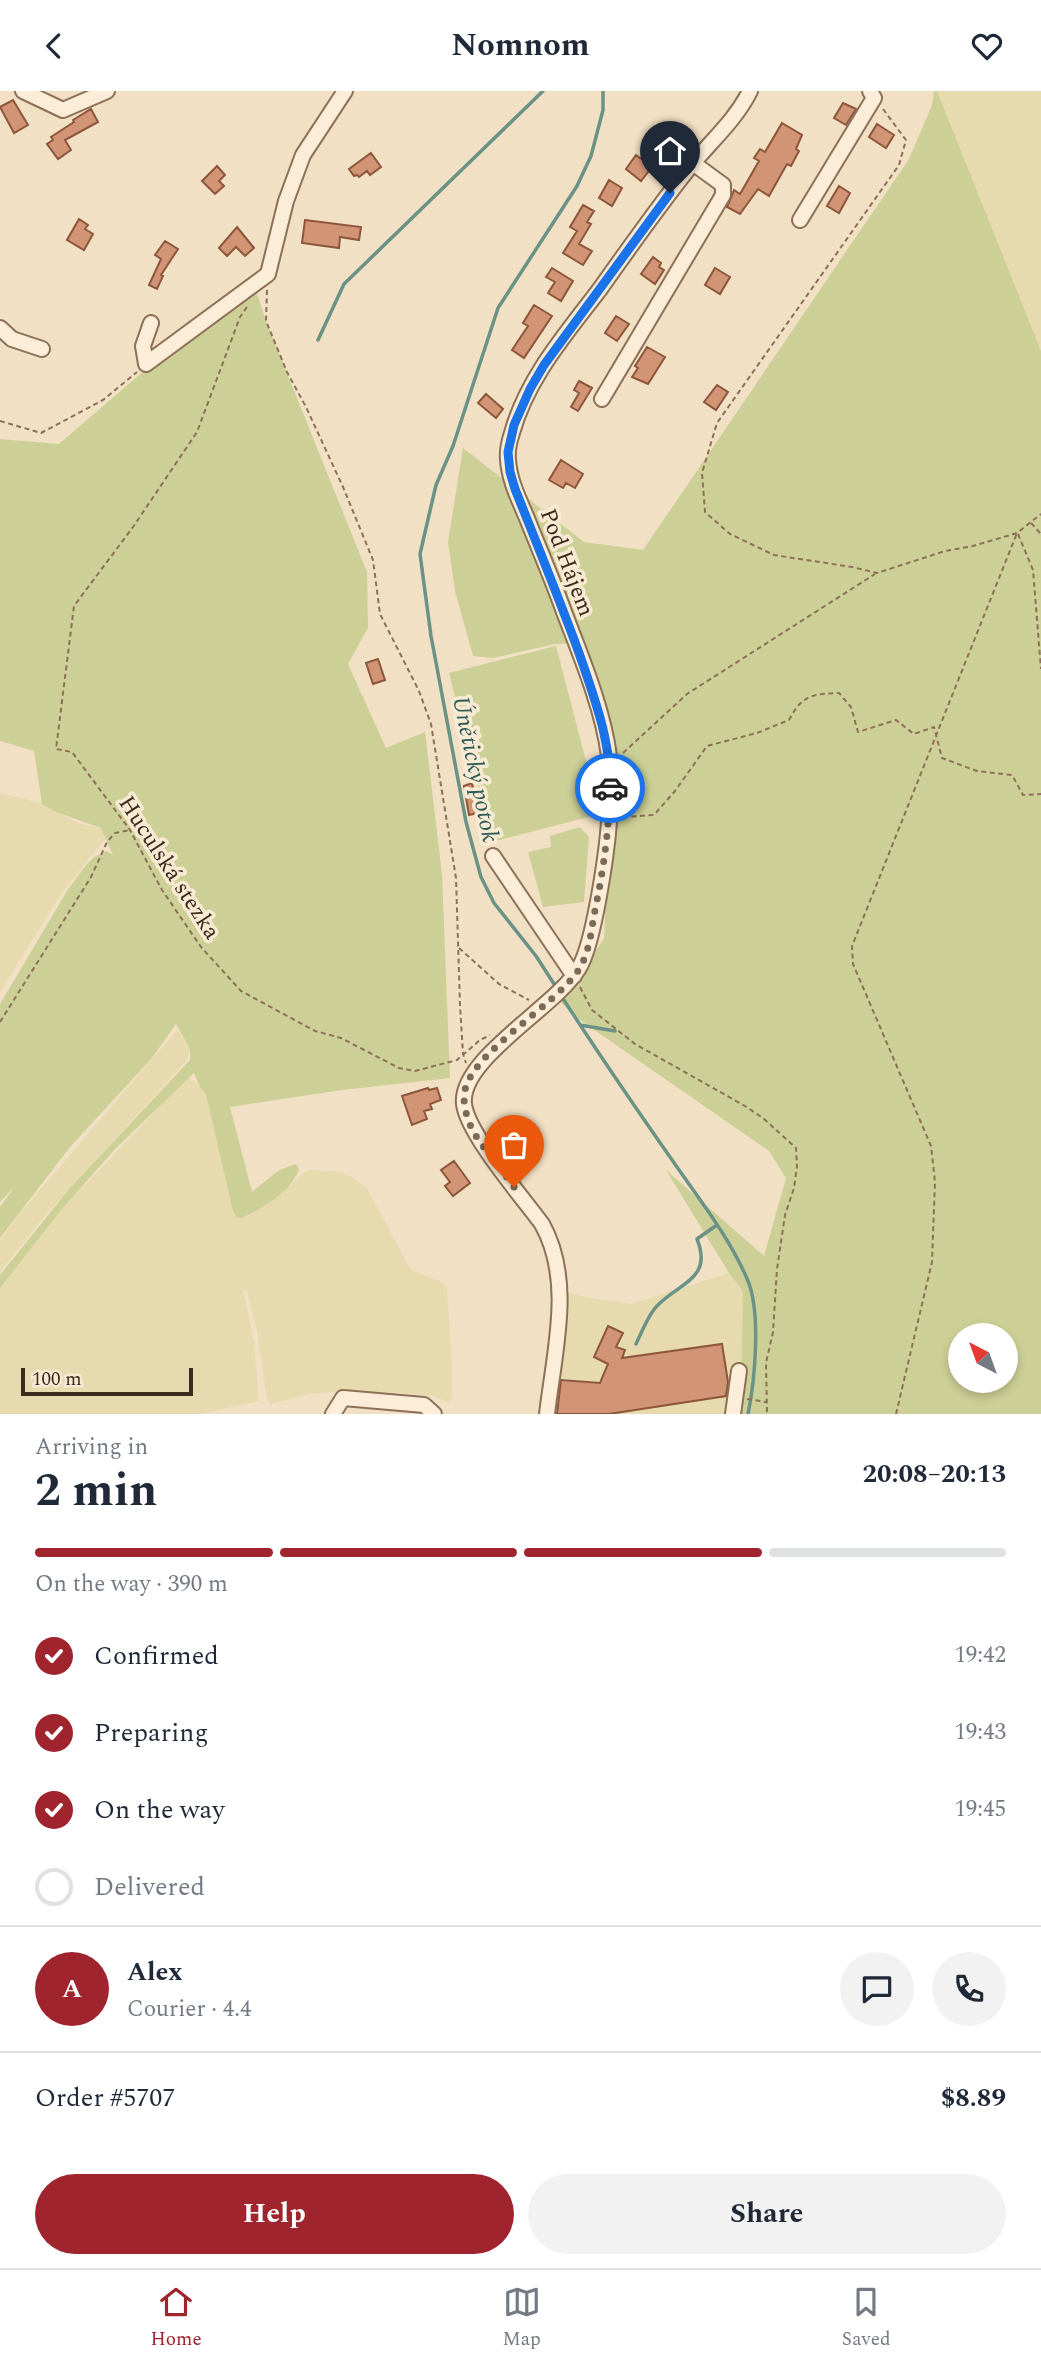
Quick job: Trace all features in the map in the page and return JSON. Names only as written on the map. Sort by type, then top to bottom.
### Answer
[{"type":"street","points":[[23,91],[63,110],[107,91]]},
{"type":"street","points":[[151,323],[143,346],[146,364],[268,274],[286,201],[303,155],[345,91]]},
{"type":"street","name":"Pod Hájem","points":[[471,1075],[487,1056],[573,981],[582,964],[589,939],[610,818],[610,765],[606,737],[592,690],[510,472],[508,452],[519,413],[539,372],[693,163],[738,113],[750,91]]},
{"type":"street","points":[[800,220],[872,94]]},
{"type":"street","points":[[602,399],[723,195],[723,185],[693,163]]},
{"type":"street","points":[[0,328],[12,339],[41,349]]},
{"type":"street","points":[[494,856],[573,981]]},
{"type":"street","points":[[471,1075],[465,1089],[464,1105],[473,1130],[542,1224],[556,1258],[560,1297],[547,1414]]},
{"type":"street","points":[[733,1414],[738,1371]]},
{"type":"street","points":[[333,1414],[343,1398],[424,1405],[434,1414]]},
{"type":"path","points":[[872,94],[906,140],[899,165],[717,423],[702,473],[705,512],[730,534],[774,555],[852,566],[877,573]]},
{"type":"path","points":[[268,274],[266,321],[287,372],[343,487],[373,560],[380,614],[419,691],[431,725],[456,878],[463,1054],[471,1075]]},
{"type":"path","name":"Huculská stezka","points":[[247,307],[240,317],[197,432],[133,527],[74,606],[56,749],[72,752],[130,830],[162,890],[201,947],[241,991],[315,1031],[341,1038],[399,1068],[415,1071],[457,1060],[490,1035]]},
{"type":"path","points":[[0,421],[41,433],[103,400],[146,364]]},
{"type":"path","points":[[610,765],[687,694],[877,573],[945,551],[1017,533],[1041,515]]},
{"type":"path","points":[[1030,522],[1041,534]]},
{"type":"path","points":[[1017,533],[1033,570],[1041,669]]},
{"type":"path","points":[[896,1414],[932,1262],[934,1170],[931,1146],[853,964],[852,946],[1017,533]]},
{"type":"path","points":[[610,818],[654,815],[675,791],[706,745],[757,733],[789,720],[797,706],[812,694],[839,692],[851,707],[858,733],[896,720],[914,734],[934,727],[942,758],[977,771],[1012,775],[1023,795],[1041,794]]},
{"type":"path","points":[[0,1022],[91,877],[107,842],[115,834],[130,830]]},
{"type":"path","points":[[458,947],[499,984],[527,1000],[550,1000]]},
{"type":"path","points":[[573,981],[592,1010],[635,1044],[745,1105],[796,1149],[795,1177],[785,1215],[773,1332],[766,1363],[767,1414]]},
{"type":"path","points":[[735,1397],[767,1403]]},
{"type":"shaded area","points":[[937,91],[1041,91],[1041,351],[1024,311]]},
{"type":"shaded area","points":[[0,793],[44,804],[77,823],[101,828],[107,836],[62,893],[0,992]]},
{"type":"shaded area","points":[[177,1030],[190,1049],[187,1060],[43,1218],[0,1272],[0,1241],[16,1218]]},
{"type":"shaded area","points":[[190,1078],[206,1093],[236,1216],[243,1218],[277,1197],[309,1170],[340,1172],[367,1188],[413,1271],[440,1281],[447,1288],[452,1364],[452,1398],[448,1402],[433,1396],[406,1393],[340,1391],[309,1394],[271,1404],[267,1400],[257,1331],[247,1290],[243,1289],[254,1343],[259,1401],[199,1414],[0,1414],[0,1288],[62,1209],[184,1081]]},
{"type":"shaded area","points":[[729,1273],[743,1291],[741,1384],[733,1414],[550,1414],[568,1292],[631,1304]]},
{"type":"green space","points":[[934,91],[937,91],[1041,351],[1041,1414],[733,1414],[741,1384],[743,1291],[729,1273],[666,1170],[764,1256],[786,1178],[769,1151],[577,1018],[559,1001],[604,939],[611,775],[582,643],[555,644],[493,658],[473,656],[455,591],[448,542],[463,448],[584,542],[643,550],[909,159],[932,105]]},
{"type":"green space","points":[[252,278],[266,321],[367,572],[368,628],[348,664],[386,748],[425,732],[442,874],[450,1078],[342,1090],[230,1107],[252,1192],[279,1170],[296,1164],[299,1169],[283,1192],[268,1204],[242,1218],[236,1217],[232,1207],[206,1094],[194,1073],[115,1149],[62,1209],[0,1288],[0,1275],[70,1188],[190,1060],[190,1049],[176,1024],[152,1058],[70,1147],[0,1238],[0,1207],[15,1186],[0,1202],[0,1004],[67,891],[86,865],[94,857],[107,851],[113,855],[101,828],[56,812],[42,804],[34,751],[0,741],[0,439],[59,444]]},
{"type":"green space","points":[[556,646],[600,814],[492,842],[449,673]]},
{"type":"green space","points":[[580,827],[589,837],[584,902],[543,907],[528,852],[551,847],[550,836]]},
{"type":"building","points":[[13,100],[28,125],[14,133],[0,107]]},
{"type":"building","points":[[843,103],[856,109],[846,125],[834,118]]},
{"type":"building","points":[[91,109],[98,122],[65,140],[71,150],[58,159],[47,144],[53,140],[51,137]]},
{"type":"building","points":[[782,123],[802,135],[796,149],[799,151],[791,166],[787,164],[769,196],[758,189],[740,214],[727,207],[734,190],[740,194],[759,161],[754,158],[760,149],[765,152]]},
{"type":"building","points":[[877,124],[894,135],[886,148],[869,137]]},
{"type":"building","points":[[371,153],[381,167],[370,175],[367,171],[359,177],[354,176],[349,169]]},
{"type":"building","points":[[636,155],[652,167],[641,181],[626,169]]},
{"type":"building","points":[[217,166],[225,175],[219,181],[224,186],[215,194],[202,181]]},
{"type":"building","points":[[609,180],[622,188],[612,206],[599,198]]},
{"type":"building","points":[[839,186],[850,193],[839,213],[827,206]]},
{"type":"building","points":[[583,205],[594,211],[587,222],[591,224],[579,244],[592,251],[583,265],[563,253],[577,231],[570,227]]},
{"type":"building","points":[[79,219],[88,225],[85,229],[93,234],[84,250],[67,240]]},
{"type":"building","points":[[305,220],[361,227],[359,240],[340,237],[339,248],[302,243]]},
{"type":"building","points":[[237,227],[254,248],[245,256],[236,247],[227,256],[219,248]]},
{"type":"building","points":[[165,241],[178,249],[161,275],[163,276],[157,289],[149,285],[161,259],[155,255]]},
{"type":"building","points":[[653,257],[661,263],[659,267],[664,270],[655,284],[641,274]]},
{"type":"building","points":[[552,268],[573,281],[561,301],[548,293],[555,282],[546,277]]},
{"type":"building","points":[[715,268],[730,277],[720,294],[705,285]]},
{"type":"building","points":[[534,305],[552,316],[524,358],[512,350],[528,326],[523,323]]},
{"type":"building","points":[[616,316],[629,324],[617,341],[605,333]]},
{"type":"building","points":[[647,347],[665,357],[648,384],[632,377],[638,368],[635,366]]},
{"type":"building","points":[[579,381],[592,388],[578,411],[571,407],[579,393],[574,390]]},
{"type":"building","points":[[717,385],[728,392],[716,410],[704,402]]},
{"type":"building","points":[[486,394],[503,409],[496,418],[478,403]]},
{"type":"building","points":[[561,460],[583,474],[575,488],[566,483],[563,488],[549,480]]},
{"type":"building","points":[[378,659],[385,680],[373,684],[366,663]]},
{"type":"building","points":[[472,783],[478,813],[469,815],[464,786]]},
{"type":"building","points":[[437,1088],[441,1100],[430,1104],[432,1109],[424,1111],[427,1119],[412,1125],[402,1096]]},
{"type":"building","points":[[454,1161],[470,1183],[453,1196],[445,1186],[450,1182],[441,1170]]},
{"type":"building","points":[[608,1326],[623,1333],[616,1347],[625,1350],[622,1358],[722,1344],[728,1382],[726,1396],[609,1414],[557,1414],[561,1380],[600,1383],[608,1364],[594,1357]]},
{"type":"waterway","points":[[318,340],[344,284],[543,91]]},
{"type":"waterway","name":"Únětický potok","points":[[556,987],[536,956],[494,903],[481,877],[466,822],[431,636],[420,554],[436,485],[453,446],[498,308],[577,186],[591,156],[603,110],[603,91]]},
{"type":"waterway","name":"Únětický potok","points":[[560,994],[716,1222],[748,1281],[756,1328],[755,1365],[748,1414]]},
{"type":"waterway","points":[[580,1025],[615,1031]]},
{"type":"waterway","points":[[636,1344],[654,1310],[692,1279],[701,1263],[697,1239],[717,1225]]},
{"type":"way so far","points":[[514,1187],[473,1130],[464,1105],[465,1089],[479,1064],[550,1000],[582,964],[600,888],[609,825],[610,788]]},
{"type":"route","points":[[610,788],[606,737],[592,690],[515,489],[508,452],[519,413],[539,372],[670,193]]}]
